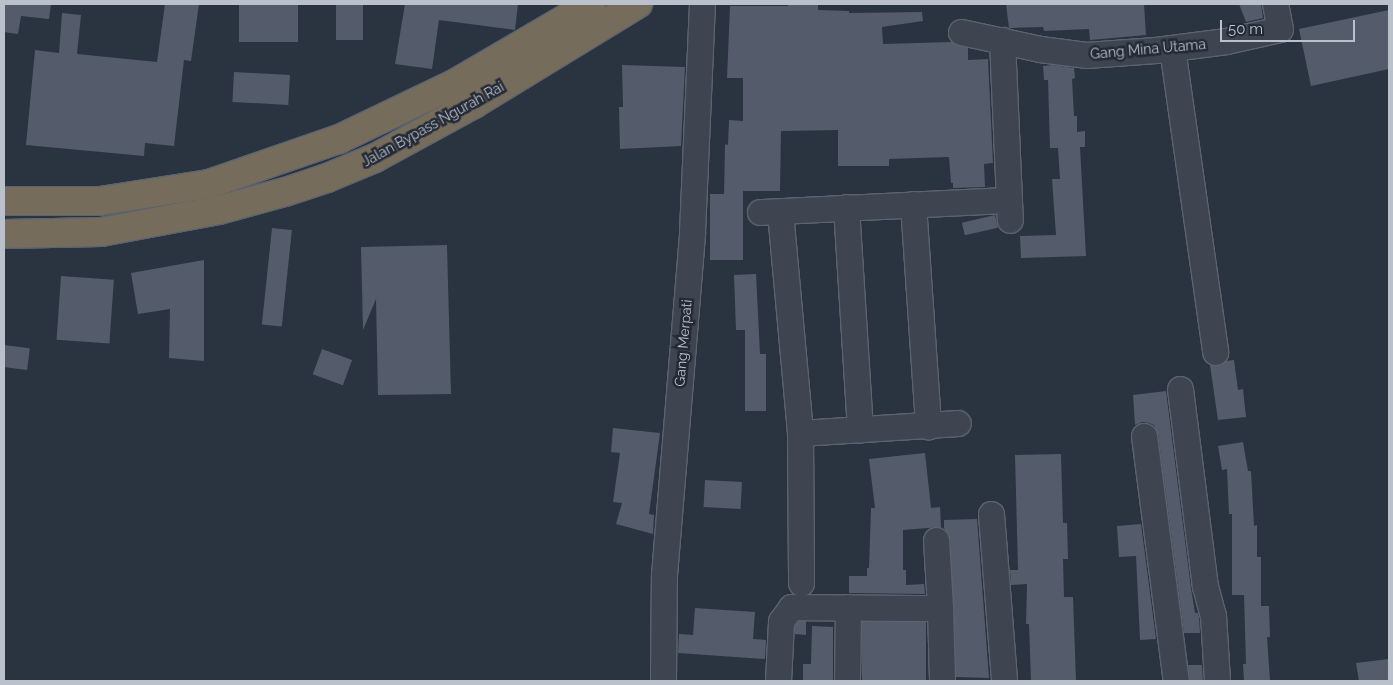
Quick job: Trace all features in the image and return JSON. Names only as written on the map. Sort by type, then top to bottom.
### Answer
[{"type":"highway","name":"Jalan Bypass Ngurah Rai","points":[[4,234],[101,232],[218,210],[285,192],[327,178],[375,158],[474,104],[638,4]]},
{"type":"highway","name":"Jalan Bypass Ngurah Rai","points":[[4,201],[100,201],[209,184],[339,139],[454,84],[583,6]]},
{"type":"street","name":"Gang Merpati","points":[[662,681],[664,575],[692,232],[702,4]]},
{"type":"street","name":"Gang Mina Utama","points":[[961,32],[1040,49],[1086,55],[1172,48],[1226,41],[1280,29],[1275,4]]},
{"type":"street","points":[[801,583],[800,433],[770,212],[913,204],[1010,210],[1002,40]]},
{"type":"street","points":[[1172,48],[1215,352]]},
{"type":"street","points":[[913,204],[928,426]]},
{"type":"street","points":[[846,207],[860,430]]},
{"type":"street","points":[[1180,389],[1205,586],[1214,619],[1217,681]]},
{"type":"street","points":[[800,433],[958,423]]},
{"type":"street","points":[[1144,436],[1176,681]]},
{"type":"street","points":[[991,514],[1004,681]]},
{"type":"street","points":[[936,540],[942,681]]},
{"type":"street","points":[[778,681],[781,621],[791,607],[940,608]]},
{"type":"street","points":[[847,681],[848,607]]},
{"type":"building","points":[[4,4],[51,4],[49,19],[21,16],[18,34],[4,32]]},
{"type":"building","points":[[165,4],[199,4],[191,61],[184,60],[174,146],[145,143],[144,156],[26,145],[35,50],[59,53],[62,13],[81,15],[77,54],[157,62]]},
{"type":"building","points":[[239,4],[298,4],[298,42],[239,42]]},
{"type":"building","points":[[336,4],[363,4],[363,40],[336,40]]},
{"type":"building","points":[[405,4],[518,4],[515,30],[439,20],[432,69],[395,64]]},
{"type":"building","points":[[788,4],[818,4],[818,10],[849,11],[849,13],[922,12],[923,21],[882,27],[883,44],[951,42],[968,48],[968,60],[988,59],[993,163],[984,164],[985,187],[953,188],[949,157],[889,159],[889,166],[838,166],[838,130],[781,131],[780,191],[743,191],[743,260],[710,260],[710,194],[724,194],[725,144],[728,145],[729,120],[743,121],[743,78],[727,78],[730,6],[788,6]]},
{"type":"building","points":[[1006,4],[1144,4],[1146,35],[1090,40],[1089,29],[1044,31],[1043,27],[1009,28]]},
{"type":"building","points":[[1239,4],[1261,4],[1263,18],[1246,22]]},
{"type":"building","points":[[1389,10],[1389,69],[1311,86],[1299,29]]},
{"type":"building","points":[[622,65],[685,67],[681,146],[620,149],[619,107],[623,107]]},
{"type":"building","points":[[1053,65],[1074,68],[1075,78],[1072,79],[1074,116],[1077,116],[1077,132],[1085,131],[1085,147],[1080,147],[1086,256],[1021,258],[1020,236],[1056,235],[1052,179],[1060,179],[1058,148],[1050,148],[1048,80],[1044,80],[1043,66]]},
{"type":"building","points":[[234,72],[290,75],[288,105],[232,102]]},
{"type":"building","points":[[995,215],[998,228],[965,235],[962,223]]},
{"type":"building","points":[[272,228],[292,230],[282,327],[262,324]]},
{"type":"building","points":[[447,245],[451,394],[378,395],[376,299],[363,330],[361,247]]},
{"type":"building","points":[[204,260],[204,361],[169,358],[170,309],[138,314],[131,273]]},
{"type":"building","points":[[756,274],[760,354],[766,354],[766,411],[745,411],[745,330],[736,330],[734,275]]},
{"type":"building","points":[[61,276],[114,280],[109,344],[57,340]]},
{"type":"building","points":[[4,345],[30,348],[27,370],[4,367]]},
{"type":"building","points":[[322,349],[352,360],[343,385],[313,374]]},
{"type":"building","points":[[1234,360],[1238,390],[1243,389],[1246,417],[1218,420],[1210,365],[1217,366],[1226,361]]},
{"type":"building","points":[[1166,391],[1191,588],[1195,613],[1198,613],[1199,617],[1200,633],[1184,633],[1158,434],[1154,425],[1149,423],[1142,422],[1135,425],[1133,395]]},
{"type":"building","points":[[613,428],[660,433],[649,514],[654,515],[653,534],[616,524],[622,503],[613,502],[620,453],[611,452]]},
{"type":"building","points":[[1243,442],[1248,471],[1251,471],[1254,526],[1257,525],[1257,557],[1261,557],[1261,606],[1269,606],[1270,637],[1267,637],[1270,681],[1244,681],[1243,664],[1246,664],[1244,595],[1232,595],[1232,514],[1229,514],[1227,469],[1222,470],[1218,446]]},
{"type":"building","points":[[925,453],[931,508],[940,507],[941,527],[903,530],[903,570],[906,570],[906,585],[924,584],[925,594],[849,593],[849,576],[867,576],[867,568],[869,568],[871,508],[875,508],[869,459]]},
{"type":"building","points":[[1061,454],[1063,523],[1067,523],[1068,559],[1063,559],[1064,597],[1073,597],[1076,681],[1031,681],[1029,624],[1026,624],[1027,584],[1011,585],[1010,570],[1018,570],[1015,455]]},
{"type":"building","points":[[705,480],[742,482],[741,509],[704,507]]},
{"type":"building","points":[[977,519],[989,678],[956,677],[950,539],[944,528],[944,520]]},
{"type":"building","points":[[1141,524],[1156,639],[1140,640],[1136,556],[1119,557],[1117,526]]},
{"type":"building","points":[[695,608],[755,612],[753,639],[766,640],[765,659],[678,653],[679,634],[693,635]]},
{"type":"building","points":[[798,621],[806,621],[806,635],[795,634],[795,626]]},
{"type":"building","points":[[862,622],[926,622],[926,681],[862,681]]},
{"type":"building","points":[[812,626],[833,627],[833,681],[803,681],[803,664],[811,664]]},
{"type":"building","points":[[1389,659],[1389,681],[1359,681],[1356,663]]},
{"type":"building","points":[[1188,665],[1202,665],[1203,681],[1190,681]]}]
